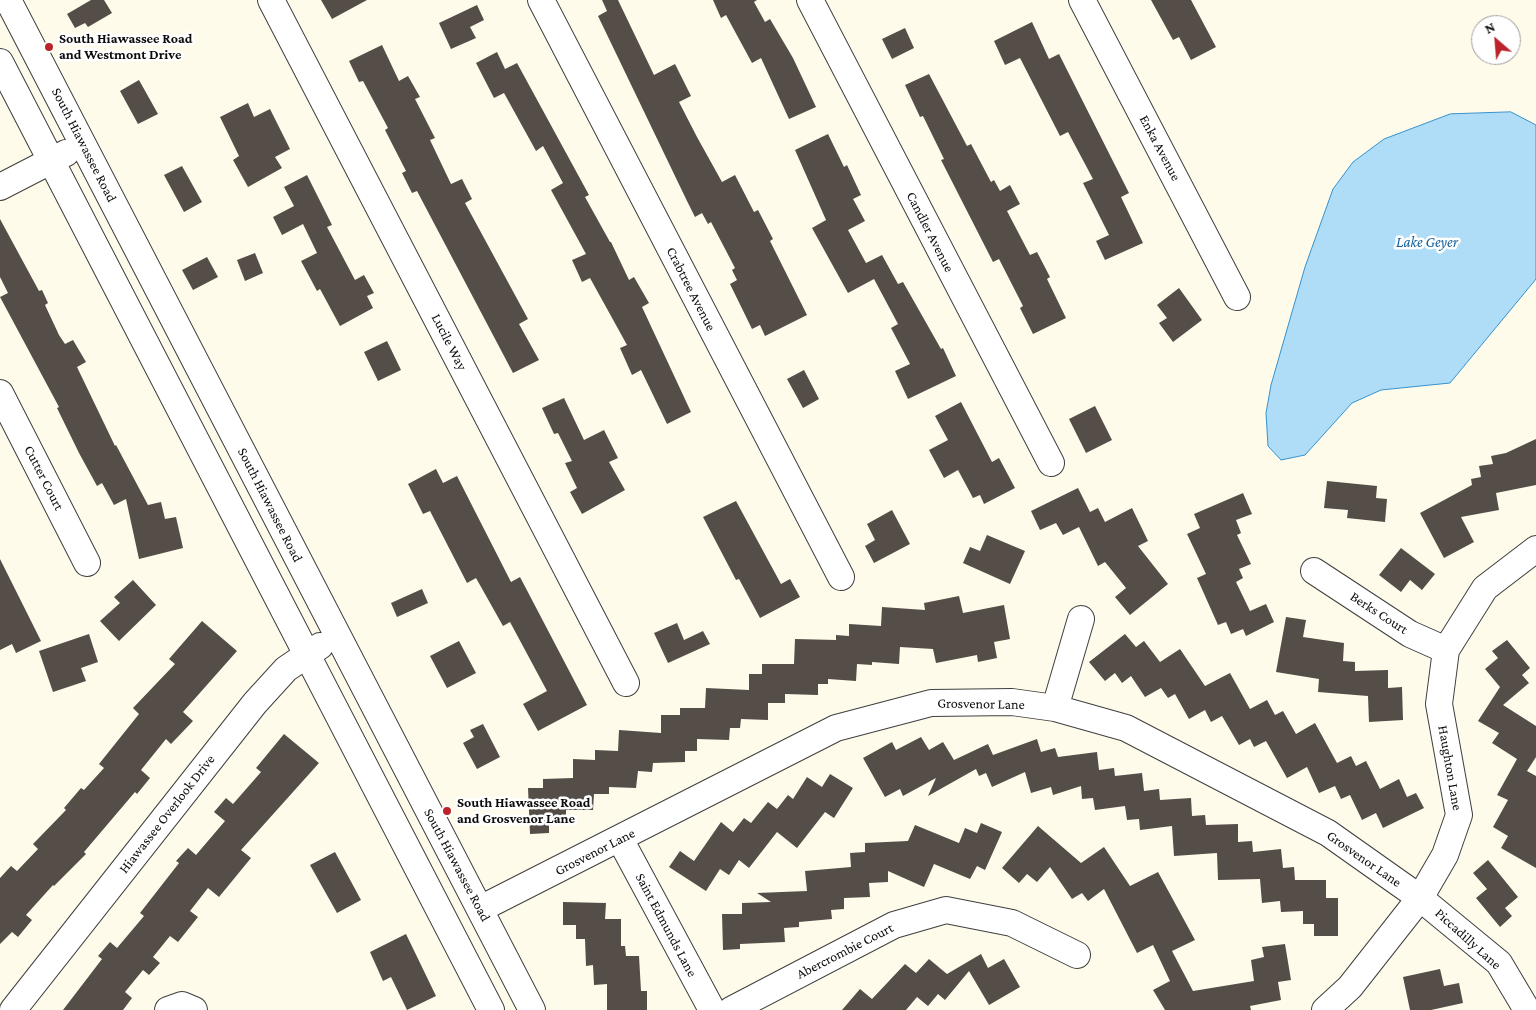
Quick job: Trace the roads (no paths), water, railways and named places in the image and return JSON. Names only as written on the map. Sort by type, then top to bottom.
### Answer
[{"type":"street","name":"South Hiawassee Road","points":[[8,0],[532,1010]]},
{"type":"street","name":"Lucile Way","points":[[271,0],[626,683]]},
{"type":"street","name":"Crabtree Avenue","points":[[541,0],[841,577]]},
{"type":"street","name":"Candler Avenue","points":[[810,0],[1051,463]]},
{"type":"street","name":"Enka Avenue","points":[[1082,0],[1237,297]]},
{"type":"street","points":[[0,62],[491,1010]]},
{"type":"street","points":[[0,187],[84,145]]},
{"type":"street","name":"Cutter Court","points":[[0,393],[87,563]]},
{"type":"street","name":"Haughton Lane","points":[[1325,1010],[1350,987],[1420,898],[1445,855],[1459,815],[1439,704],[1446,650],[1485,588],[1536,549]]},
{"type":"street","name":"Berks Court","points":[[1314,571],[1410,634],[1446,650]]},
{"type":"street","points":[[1055,708],[1081,619]]},
{"type":"street","name":"Hiawassee Overlook Drive","points":[[13,1010],[256,703],[286,669],[306,654],[338,636]]},
{"type":"street","name":"Grosvenor Lane","points":[[480,909],[836,728],[930,703],[1012,702],[1055,708],[1126,728],[1209,769],[1328,833],[1420,898]]},
{"type":"street","name":"Saint Edmunds Lane","points":[[620,839],[712,1010]]},
{"type":"street","name":"Piccadilly Lane","points":[[1420,898],[1499,963],[1526,1010]]},
{"type":"street","name":"Abercrombie Court","points":[[731,1010],[894,926],[946,910],[1012,923],[1077,955]]},
{"type":"water","name":"Lake Geyer","points":[[1511,112],[1536,125],[1536,279],[1450,383],[1381,390],[1352,403],[1305,455],[1281,460],[1268,446],[1266,413],[1271,385],[1305,267],[1333,189],[1353,162],[1384,139],[1450,114]]},
{"type":"place","name":"South Hiawassee Road and Westmont Drive","points":[[49,47]]},
{"type":"place","name":"South Hiawassee Road and Grosvenor Lane","points":[[447,811]]}]
